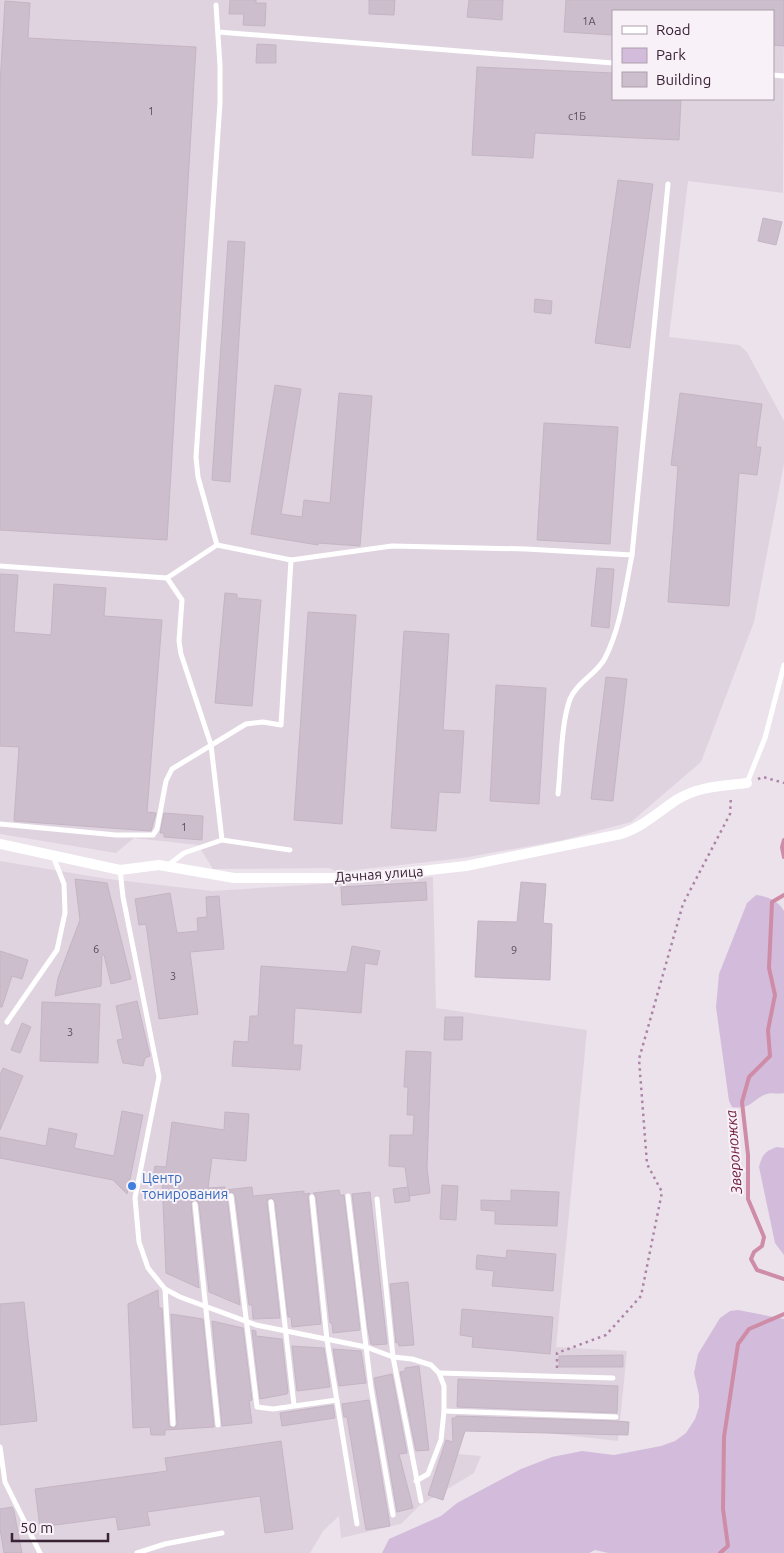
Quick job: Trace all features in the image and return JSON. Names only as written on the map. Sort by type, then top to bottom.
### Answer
[{"type":"street","name":"Дачная улица","points":[[0,844],[120,870],[159,865],[234,878],[358,878],[466,866],[633,830],[689,794],[703,789],[747,783]]},
{"type":"lane","points":[[216,5],[220,102],[196,457],[198,477],[217,545]]},
{"type":"lane","points":[[218,32],[612,63]]},
{"type":"lane","points":[[558,794],[564,732],[570,698],[582,682],[604,660],[618,628],[632,555],[668,184]]},
{"type":"lane","points":[[0,566],[167,578],[217,545],[291,560],[392,546],[526,549],[632,555]]},
{"type":"lane","points":[[0,824],[116,835],[153,835],[157,829],[166,781],[172,768],[246,724],[263,722],[281,725],[291,560]]},
{"type":"lane","points":[[167,578],[182,600],[179,641],[181,654],[211,745],[222,840]]},
{"type":"lane","points":[[747,783],[765,738],[784,665]]},
{"type":"lane","points":[[166,866],[184,852],[222,840],[290,850]]},
{"type":"lane","points":[[7,1022],[57,950],[65,914],[65,904],[64,884],[53,855]]},
{"type":"lane","points":[[120,870],[123,897],[159,1077],[135,1198],[139,1242],[148,1268],[165,1288],[180,1297],[246,1321],[366,1347],[393,1357],[412,1359],[431,1365],[439,1373],[444,1386],[441,1440],[428,1474],[416,1481]]},
{"type":"lane","points":[[231,1196],[257,1407],[273,1409],[337,1400]]},
{"type":"lane","points":[[348,1196],[378,1438],[393,1515]]},
{"type":"lane","points":[[312,1197],[327,1340],[358,1524]]},
{"type":"lane","points":[[377,1199],[393,1357],[421,1501]]},
{"type":"lane","points":[[271,1202],[294,1405]]},
{"type":"lane","points":[[195,1204],[218,1425]]},
{"type":"lane","points":[[165,1288],[173,1424]]},
{"type":"lane","points":[[439,1373],[613,1378]]},
{"type":"lane","points":[[444,1411],[616,1417]]},
{"type":"lane","points":[[0,1447],[5,1482],[9,1494],[40,1553]]},
{"type":"lane","points":[[137,1553],[165,1544],[222,1533]]},
{"type":"path","points":[[747,783],[763,777],[784,783]]},
{"type":"path","points":[[556,1377],[557,1353],[606,1335],[641,1296],[662,1192],[647,1164],[639,1059],[683,904],[730,814],[732,785]]},
{"type":"shaded area","points":[[0,0],[784,0],[783,193],[688,181],[669,337],[739,345],[747,352],[784,421],[784,463],[754,622],[701,762],[631,822],[563,840],[463,858],[337,872],[330,868],[213,869],[198,845],[134,838],[116,853],[0,834]]},
{"type":"shaded area","points":[[0,861],[108,879],[212,891],[433,877],[436,1008],[587,1030],[556,1347],[627,1351],[618,1441],[455,1423],[458,1454],[481,1456],[474,1473],[419,1506],[401,1524],[341,1538],[339,1516],[323,1531],[310,1553],[0,1553]]},
{"type":"green space","points":[[756,895],[779,904],[784,911],[784,1093],[767,1094],[747,1106],[738,1108],[732,1107],[729,1101],[716,1007],[719,974],[747,903]]},
{"type":"green space","points":[[777,1147],[784,1148],[784,1255],[775,1243],[759,1167],[761,1159],[765,1154]]},
{"type":"green space","points":[[738,1310],[784,1319],[784,1553],[608,1553],[595,1550],[589,1553],[382,1553],[389,1539],[441,1516],[457,1503],[521,1469],[552,1457],[582,1451],[614,1455],[661,1446],[675,1441],[686,1433],[695,1419],[699,1407],[699,1395],[694,1373],[698,1354],[720,1318],[730,1311]]},
{"type":"building","points":[[230,0],[256,0],[256,3],[266,3],[265,26],[243,25],[244,14],[229,14]]},
{"type":"building","points":[[369,0],[395,0],[394,15],[369,14]]},
{"type":"building","points":[[469,0],[503,0],[502,20],[467,17]]},
{"type":"building","points":[[566,0],[784,0],[784,46],[774,45],[774,10],[612,10],[612,35],[564,32]]},
{"type":"building","points":[[5,1],[30,3],[28,38],[196,47],[167,540],[0,530],[0,83]]},
{"type":"building","points":[[257,44],[276,45],[276,63],[256,63]]},
{"type":"building","points":[[477,67],[612,73],[612,100],[681,100],[679,140],[535,133],[533,158],[472,155]]},
{"type":"building","points":[[618,180],[653,184],[630,348],[595,343]]},
{"type":"building","points":[[763,218],[782,222],[776,245],[758,241]]},
{"type":"building","points":[[228,241],[245,242],[230,482],[212,480]]},
{"type":"building","points":[[535,299],[552,301],[551,314],[534,312]]},
{"type":"building","points":[[275,385],[301,389],[281,514],[302,517],[304,500],[330,503],[339,393],[372,396],[360,546],[318,543],[318,545],[251,534]]},
{"type":"building","points":[[680,393],[762,404],[756,447],[761,447],[757,475],[739,473],[729,606],[668,602],[678,466],[671,465]]},
{"type":"building","points":[[544,423],[618,427],[610,544],[537,540]]},
{"type":"building","points":[[597,568],[614,569],[609,628],[591,626]]},
{"type":"building","points":[[0,574],[18,575],[14,632],[51,635],[54,584],[106,588],[104,616],[162,620],[147,812],[156,813],[151,831],[14,821],[19,747],[0,746]]},
{"type":"building","points":[[225,593],[237,594],[237,598],[261,600],[252,706],[215,703]]},
{"type":"building","points":[[308,612],[356,615],[342,824],[294,820]]},
{"type":"building","points":[[404,631],[449,634],[443,730],[464,731],[460,793],[439,792],[436,831],[391,828]]},
{"type":"building","points":[[606,677],[627,679],[613,801],[591,799]]},
{"type":"building","points":[[496,685],[546,688],[539,804],[490,801]]},
{"type":"building","points":[[164,813],[203,816],[202,840],[164,837],[164,833],[160,833]]},
{"type":"building","points":[[75,879],[107,883],[131,979],[111,984],[104,955],[102,955],[101,986],[55,996],[58,978],[80,920]]},
{"type":"building","points":[[426,882],[427,900],[342,905],[341,887]]},
{"type":"building","points":[[521,882],[546,884],[543,923],[552,924],[550,980],[475,977],[478,921],[517,922]]},
{"type":"building","points":[[170,893],[177,933],[198,931],[197,918],[207,917],[206,897],[219,896],[224,949],[190,952],[198,1014],[159,1019],[146,924],[139,925],[135,899]]},
{"type":"building","points":[[352,946],[380,951],[377,965],[365,963],[361,1013],[295,1008],[293,1045],[302,1045],[300,1070],[232,1066],[234,1041],[248,1042],[250,1016],[258,1016],[261,966],[347,972]]},
{"type":"building","points":[[0,951],[28,960],[22,979],[12,976],[2,1007],[0,1007]]},
{"type":"building","points":[[137,1001],[150,1056],[145,1058],[143,1066],[123,1063],[117,1040],[123,1039],[116,1006]]},
{"type":"building","points":[[42,1002],[100,1004],[98,1063],[40,1061]]},
{"type":"building","points":[[445,1017],[463,1017],[462,1040],[444,1040]]},
{"type":"building","points":[[22,1023],[31,1027],[20,1053],[11,1050]]},
{"type":"building","points":[[406,1051],[431,1052],[427,1168],[430,1193],[409,1196],[405,1167],[389,1166],[390,1135],[413,1135],[414,1115],[407,1115],[408,1087],[404,1087]]},
{"type":"building","points":[[3,1068],[23,1076],[0,1130],[0,1075]]},
{"type":"building","points":[[122,1111],[143,1115],[127,1194],[113,1180],[0,1158],[0,1137],[46,1146],[49,1128],[77,1134],[74,1148],[114,1156]]},
{"type":"building","points":[[225,1112],[249,1114],[246,1161],[212,1158],[208,1188],[225,1187],[225,1190],[252,1187],[253,1196],[304,1191],[304,1194],[310,1193],[308,1197],[321,1324],[292,1327],[291,1317],[288,1317],[275,1202],[272,1198],[268,1199],[267,1202],[280,1318],[253,1319],[252,1305],[249,1305],[235,1195],[232,1192],[228,1193],[227,1197],[240,1305],[209,1292],[199,1204],[196,1200],[192,1201],[191,1204],[199,1288],[166,1273],[162,1180],[153,1179],[155,1166],[166,1167],[172,1122],[224,1130]]},
{"type":"building","points":[[442,1185],[458,1186],[456,1220],[440,1219]]},
{"type":"building","points":[[408,1187],[410,1201],[395,1203],[393,1189]]},
{"type":"building","points":[[339,1190],[340,1195],[344,1195],[360,1330],[333,1333],[332,1323],[330,1323],[316,1197],[313,1193]]},
{"type":"building","points":[[511,1190],[559,1192],[557,1226],[495,1224],[495,1211],[481,1210],[481,1200],[511,1201]]},
{"type":"building","points":[[370,1192],[387,1344],[374,1345],[371,1344],[368,1329],[352,1194]]},
{"type":"building","points":[[507,1250],[556,1254],[553,1291],[492,1286],[494,1271],[476,1269],[477,1255],[506,1258]]},
{"type":"building","points":[[408,1282],[414,1345],[399,1346],[398,1342],[396,1343],[390,1284]]},
{"type":"building","points":[[158,1290],[159,1308],[162,1308],[169,1426],[174,1428],[177,1424],[171,1314],[203,1319],[214,1427],[165,1430],[165,1435],[151,1435],[150,1427],[133,1428],[128,1304]]},
{"type":"building","points":[[24,1302],[37,1421],[0,1425],[0,1304]]},
{"type":"building","points":[[462,1309],[553,1317],[550,1354],[472,1347],[473,1337],[460,1335]]},
{"type":"building","points":[[212,1321],[243,1328],[252,1400],[249,1401],[252,1423],[222,1426]]},
{"type":"building","points":[[252,1330],[256,1331],[256,1336],[282,1339],[287,1394],[260,1399]]},
{"type":"building","points":[[292,1346],[324,1348],[330,1387],[297,1391]]},
{"type":"building","points":[[333,1349],[361,1351],[366,1383],[339,1386]]},
{"type":"building","points":[[623,1355],[623,1367],[559,1367],[559,1356]]},
{"type":"building","points":[[419,1366],[429,1450],[416,1451],[400,1372],[405,1371],[405,1368]]},
{"type":"building","points":[[392,1374],[407,1453],[399,1454],[413,1508],[397,1512],[374,1378]]},
{"type":"building","points":[[458,1379],[618,1386],[617,1413],[457,1407]]},
{"type":"building","points":[[369,1400],[390,1526],[366,1530],[347,1417],[344,1417],[342,1404]]},
{"type":"building","points":[[333,1405],[335,1418],[282,1426],[280,1413]]},
{"type":"building","points":[[456,1416],[629,1422],[628,1435],[465,1431],[443,1500],[428,1495],[446,1440],[453,1442],[452,1418],[456,1418]]},
{"type":"building","points":[[281,1441],[293,1529],[265,1533],[260,1496],[147,1512],[150,1525],[118,1530],[116,1517],[40,1527],[35,1489],[167,1471],[165,1458]]},
{"type":"building","points":[[12,1507],[22,1553],[4,1553],[0,1529],[0,1509]]},
{"type":"waterway","name":"Звероножка","points":[[784,840],[782,847],[784,857]]},
{"type":"waterway","name":"Звероножка","points":[[784,895],[772,902],[769,968],[775,995],[768,1030],[770,1056],[749,1077],[742,1102],[748,1155],[748,1199],[764,1237],[762,1246],[754,1252],[751,1259],[757,1270],[784,1279]]},
{"type":"waterway","name":"Звероножка","points":[[720,1553],[728,1546],[723,1509],[724,1437],[738,1344],[749,1329],[784,1314]]},
{"type":"place","name":"Центр тонирования","points":[[132,1186]]}]
